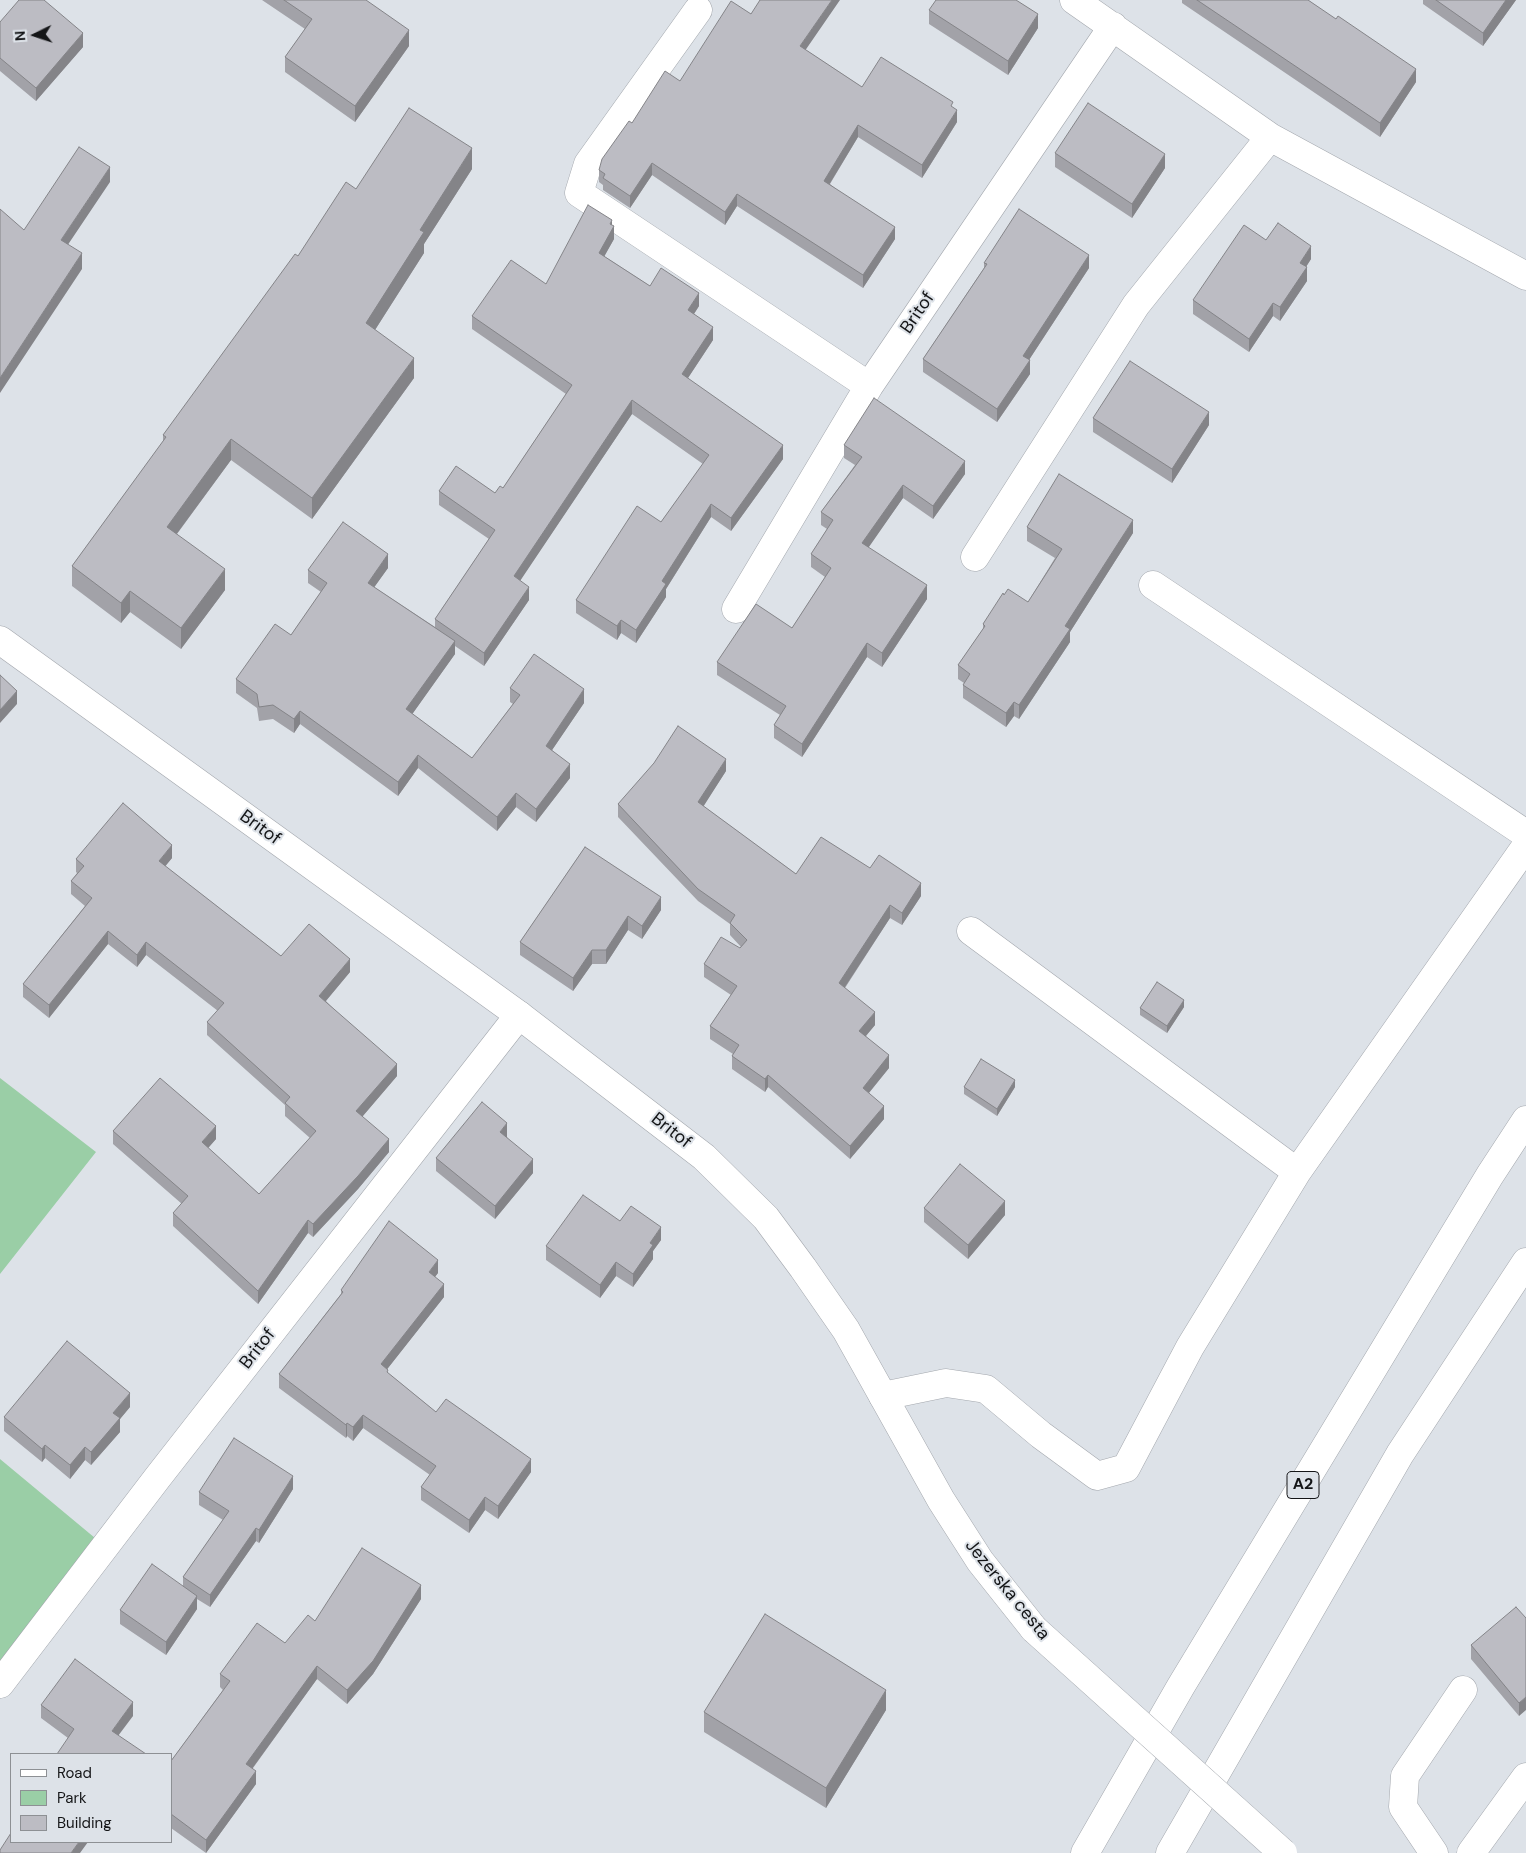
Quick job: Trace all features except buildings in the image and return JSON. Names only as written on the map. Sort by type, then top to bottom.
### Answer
[{"type":"main road","points":[[1074,0],[1270,137],[1526,276]]},
{"type":"main road","points":[[698,10],[588,164],[579,193],[869,386]]},
{"type":"main road","name":"Britof","points":[[736,609],[869,386],[1113,26]]},
{"type":"main road","points":[[975,557],[1136,305],[1270,137]]},
{"type":"main road","points":[[1154,585],[1526,834]]},
{"type":"main road","name":"Britof","points":[[0,640],[519,1015],[704,1157],[766,1218],[803,1268]]},
{"type":"main road","points":[[883,1396],[946,1383],[986,1389],[1041,1435],[1097,1476],[1126,1468],[1190,1347],[1297,1172],[1526,846]]},
{"type":"main road","points":[[971,931],[1297,1172]]},
{"type":"main road","name":"Britof","points":[[0,1684],[158,1477],[519,1015]]},
{"type":"main road","name":"A2","points":[[1085,1853],[1186,1678],[1490,1175],[1526,1120]]},
{"type":"main road","points":[[1170,1853],[1400,1454],[1526,1262]]},
{"type":"main road","name":"Jezerska cesta","points":[[803,1268],[846,1330],[941,1500],[970,1546],[1034,1629],[1283,1853]]},
{"type":"main road","points":[[1434,1853],[1403,1807],[1405,1776],[1464,1690]]},
{"type":"main road","points":[[1471,1853],[1526,1777]]},
{"type":"green space","points":[[0,1078],[96,1152],[0,1274]]},
{"type":"green space","points":[[0,1459],[95,1538],[0,1680]]}]
